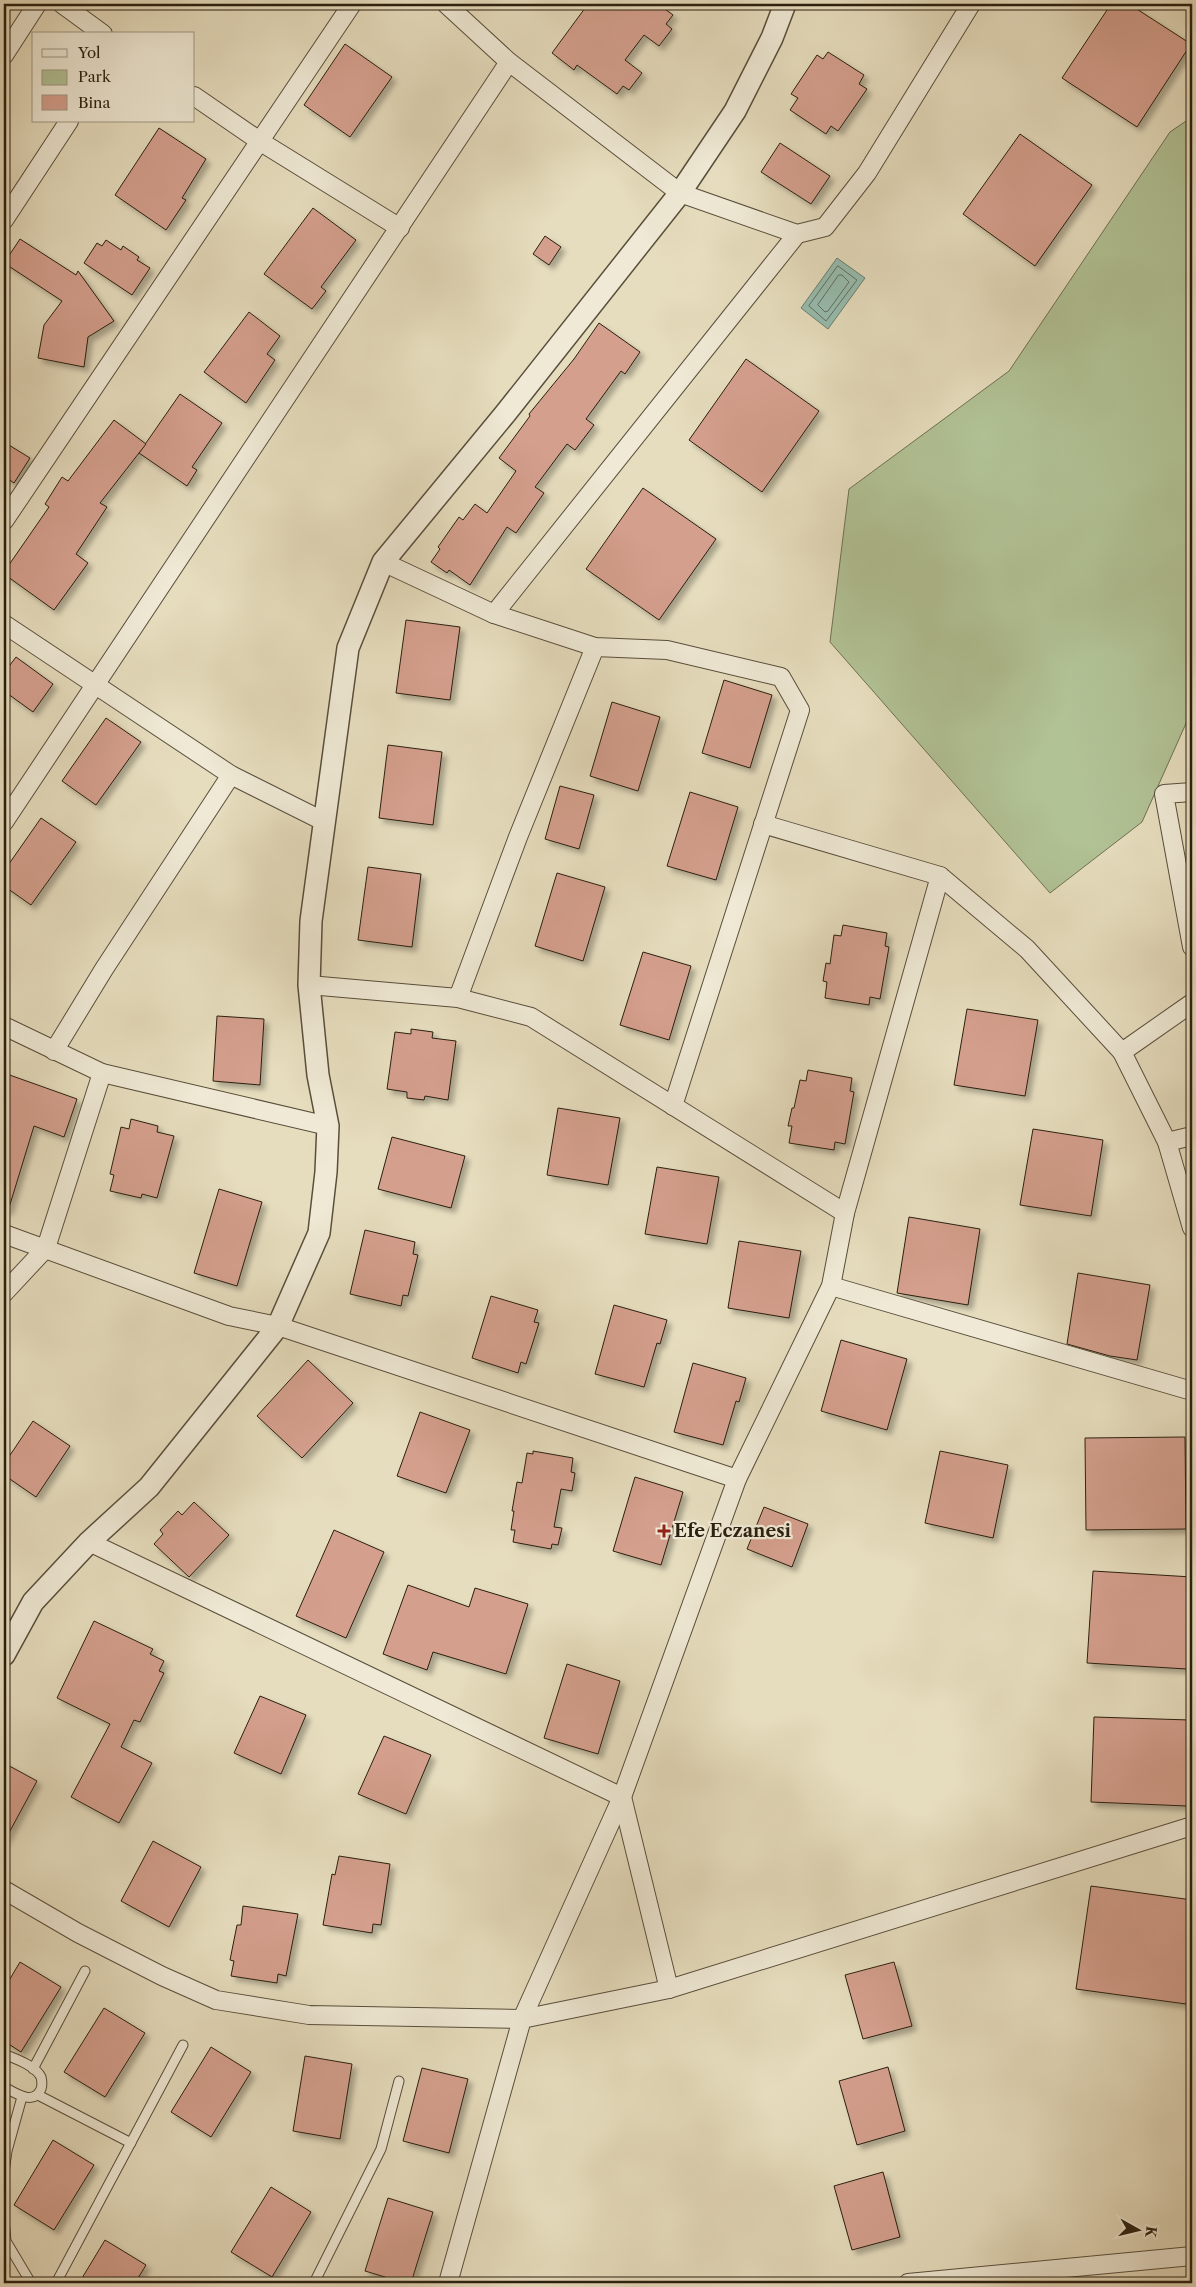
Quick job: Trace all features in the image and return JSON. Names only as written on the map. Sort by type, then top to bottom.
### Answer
[{"type":"street","points":[[4,55],[37,4]]},
{"type":"street","points":[[62,4],[100,32]]},
{"type":"street","points":[[4,520],[261,142],[352,4]]},
{"type":"street","points":[[446,4],[509,62],[680,193],[797,234],[825,227],[866,172],[971,4]]},
{"type":"street","points":[[4,1656],[33,1602],[88,1542],[149,1487],[278,1326],[319,1233],[326,1172],[328,1126],[318,1076],[309,985],[311,921],[323,821],[348,648],[383,562],[505,414],[680,193],[735,111],[772,38],[785,4]]},
{"type":"street","points":[[4,822],[509,62]]},
{"type":"street","points":[[195,97],[261,142],[400,228]]},
{"type":"street","points":[[4,220],[68,122]]},
{"type":"street","points":[[494,614],[797,234]]},
{"type":"street","points":[[383,562],[494,614],[595,647],[667,650],[781,677],[800,710],[673,1106]]},
{"type":"street","points":[[4,624],[231,775],[323,821]]},
{"type":"street","points":[[458,998],[518,837],[595,647]]},
{"type":"street","points":[[54,1051],[104,969],[231,775]]},
{"type":"street","points":[[1192,792],[1164,794],[1192,947]]},
{"type":"street","points":[[763,824],[940,876],[1027,949],[1122,1052],[1168,1142],[1192,1228]]},
{"type":"street","points":[[448,2283],[522,2019],[622,1796],[737,1479],[831,1286],[845,1213],[940,876]]},
{"type":"street","points":[[309,985],[458,998],[531,1017],[845,1213]]},
{"type":"street","points":[[1122,1052],[1192,1003]]},
{"type":"street","points":[[4,1026],[102,1073],[328,1126]]},
{"type":"street","points":[[4,1292],[46,1248],[102,1073]]},
{"type":"street","points":[[1168,1142],[1192,1136]]},
{"type":"street","points":[[4,1234],[229,1316],[278,1326],[737,1479]]},
{"type":"street","points":[[831,1286],[1192,1391]]},
{"type":"street","points":[[88,1542],[622,1796]]},
{"type":"street","points":[[622,1796],[669,1989]]},
{"type":"street","points":[[4,1890],[86,1937],[162,1976],[216,2000],[309,2015],[522,2019],[669,1989],[1192,1826]]},
{"type":"street","points":[[908,2283],[1192,2256]]},
{"type":"lane","points":[[33,2069],[85,1971]]},
{"type":"lane","points":[[56,2283],[183,2045]]},
{"type":"lane","points":[[4,2054],[33,2069],[41,2078],[42,2086],[38,2095],[32,2098],[22,2096],[4,2087]]},
{"type":"lane","points":[[314,2283],[381,2149],[399,2081]]},
{"type":"lane","points":[[38,2095],[131,2143]]},
{"type":"lane","points":[[4,2172],[7,2151],[22,2096]]},
{"type":"lane","points":[[4,2220],[6,2241],[31,2283]]},
{"type":"green space","points":[[1192,117],[1192,710],[1142,822],[1050,893],[830,642],[849,489],[1009,371],[1170,132]]},
{"type":"water","points":[[837,258],[865,278],[828,329],[801,308]]},
{"type":"building","points":[[588,4],[658,4],[673,15],[666,24],[672,29],[659,46],[644,35],[625,60],[642,73],[629,90],[623,86],[617,94],[577,65],[574,70],[552,53]]},
{"type":"building","points":[[1111,4],[1129,4],[1191,44],[1137,127],[1062,78]]},
{"type":"building","points":[[345,44],[392,77],[350,137],[304,105]]},
{"type":"building","points":[[828,52],[864,75],[859,84],[867,89],[838,131],[831,126],[826,134],[790,110],[798,98],[791,94],[817,55],[823,59]]},
{"type":"building","points":[[159,128],[206,159],[182,198],[186,200],[166,230],[115,195]]},
{"type":"building","points":[[1020,134],[1092,185],[1035,266],[963,214]]},
{"type":"building","points":[[780,143],[830,176],[811,204],[761,172]]},
{"type":"building","points":[[313,208],[356,240],[321,287],[326,291],[312,309],[264,274]]},
{"type":"building","points":[[545,236],[561,247],[549,265],[533,254]]},
{"type":"building","points":[[20,239],[76,275],[78,271],[114,321],[88,337],[84,367],[38,358],[44,325],[62,301],[4,263]]},
{"type":"building","points":[[106,240],[121,250],[123,246],[139,257],[137,260],[150,268],[132,295],[84,263],[97,243],[102,246]]},
{"type":"building","points":[[249,312],[280,336],[267,354],[275,360],[246,403],[204,372]]},
{"type":"building","points":[[599,323],[640,352],[625,374],[621,371],[586,419],[594,425],[575,450],[567,444],[535,487],[544,493],[516,533],[507,527],[470,585],[449,570],[447,573],[431,562],[440,549],[438,547],[459,517],[463,520],[475,504],[487,513],[516,471],[499,458],[530,416],[529,414],[574,359]]},
{"type":"building","points":[[746,359],[819,411],[762,492],[689,440]]},
{"type":"building","points":[[180,394],[222,423],[192,467],[197,470],[187,486],[139,453]]},
{"type":"building","points":[[114,420],[146,444],[100,503],[107,507],[76,554],[88,563],[54,610],[4,574],[4,572],[49,507],[45,504],[62,477],[68,481]]},
{"type":"building","points":[[4,442],[30,458],[14,483],[4,476]]},
{"type":"building","points":[[643,488],[716,539],[659,620],[586,569]]},
{"type":"building","points":[[406,620],[460,627],[450,700],[396,693]]},
{"type":"building","points":[[16,657],[53,684],[33,712],[4,691],[4,673]]},
{"type":"building","points":[[724,680],[772,695],[750,768],[702,753]]},
{"type":"building","points":[[612,702],[660,717],[638,791],[590,776]]},
{"type":"building","points":[[106,718],[141,742],[96,805],[62,781]]},
{"type":"building","points":[[388,745],[442,752],[433,825],[379,818]]},
{"type":"building","points":[[560,786],[594,795],[579,849],[545,839]]},
{"type":"building","points":[[690,792],[738,807],[716,880],[667,866]]},
{"type":"building","points":[[41,818],[76,842],[31,905],[4,886],[4,871]]},
{"type":"building","points":[[368,867],[421,874],[412,947],[358,940]]},
{"type":"building","points":[[557,873],[605,887],[583,961],[535,946]]},
{"type":"building","points":[[843,925],[887,933],[885,946],[889,947],[880,999],[870,997],[869,1005],[825,998],[827,982],[823,981],[826,963],[830,964],[834,935],[841,936]]},
{"type":"building","points":[[643,952],[691,966],[669,1040],[620,1025]]},
{"type":"building","points":[[967,1009],[1038,1020],[1025,1096],[954,1085]]},
{"type":"building","points":[[217,1016],[264,1019],[260,1085],[213,1081]]},
{"type":"building","points":[[411,1029],[433,1032],[432,1038],[456,1041],[448,1100],[425,1096],[424,1100],[407,1098],[407,1092],[387,1089],[395,1032],[411,1034]]},
{"type":"building","points":[[808,1070],[852,1078],[850,1091],[854,1092],[845,1144],[835,1142],[834,1150],[789,1143],[792,1126],[788,1126],[792,1108],[794,1108],[800,1080],[806,1081]]},
{"type":"building","points":[[4,1073],[77,1099],[64,1137],[34,1126],[8,1211],[4,1210]]},
{"type":"building","points":[[558,1108],[620,1118],[608,1185],[547,1175]]},
{"type":"building","points":[[131,1119],[158,1126],[157,1132],[174,1136],[157,1198],[142,1194],[141,1198],[110,1191],[114,1175],[110,1174],[121,1127],[129,1129]]},
{"type":"building","points":[[1033,1129],[1103,1140],[1091,1216],[1020,1205]]},
{"type":"building","points":[[392,1137],[465,1156],[451,1208],[378,1189]]},
{"type":"building","points":[[657,1167],[719,1177],[707,1244],[645,1234]]},
{"type":"building","points":[[219,1189],[262,1202],[237,1286],[194,1273]]},
{"type":"building","points":[[909,1217],[980,1229],[968,1305],[897,1293]]},
{"type":"building","points":[[365,1230],[415,1242],[413,1254],[418,1255],[408,1296],[403,1295],[401,1306],[350,1294]]},
{"type":"building","points":[[739,1241],[801,1251],[789,1318],[728,1308]]},
{"type":"building","points":[[1078,1273],[1150,1285],[1137,1360],[1110,1356],[1067,1344]]},
{"type":"building","points":[[491,1296],[538,1310],[534,1322],[539,1323],[526,1364],[521,1362],[518,1373],[472,1358]]},
{"type":"building","points":[[614,1305],[667,1320],[660,1344],[657,1343],[644,1387],[595,1374]]},
{"type":"building","points":[[841,1340],[907,1359],[887,1430],[821,1411]]},
{"type":"building","points":[[308,1360],[353,1403],[302,1458],[257,1416]]},
{"type":"building","points":[[693,1363],[746,1378],[739,1402],[736,1401],[723,1445],[674,1432]]},
{"type":"building","points":[[420,1412],[470,1430],[446,1493],[397,1476]]},
{"type":"building","points":[[33,1421],[70,1446],[36,1497],[4,1475],[4,1464]]},
{"type":"building","points":[[1185,1437],[1186,1529],[1086,1530],[1085,1438]]},
{"type":"building","points":[[533,1451],[573,1458],[571,1472],[575,1473],[572,1491],[561,1489],[554,1527],[562,1528],[558,1545],[552,1544],[551,1549],[513,1542],[515,1530],[511,1530],[514,1511],[512,1511],[517,1482],[522,1483],[527,1453],[533,1454]]},
{"type":"building","points":[[940,1451],[1008,1465],[993,1538],[925,1523]]},
{"type":"building","points":[[635,1477],[683,1492],[661,1565],[613,1551]]},
{"type":"building","points":[[194,1502],[229,1535],[189,1577],[154,1544],[163,1534],[160,1530],[178,1511],[182,1515]]},
{"type":"building","points":[[764,1507],[808,1524],[792,1567],[747,1549]]},
{"type":"building","points":[[334,1530],[384,1552],[346,1638],[296,1616]]},
{"type":"building","points":[[1093,1571],[1192,1577],[1187,1669],[1087,1663]]},
{"type":"building","points":[[408,1585],[469,1607],[475,1588],[528,1604],[506,1674],[433,1652],[427,1670],[383,1654]]},
{"type":"building","points":[[94,1621],[153,1649],[150,1654],[164,1661],[159,1671],[164,1673],[140,1722],[134,1720],[121,1747],[152,1763],[119,1823],[71,1797],[110,1724],[57,1698]]},
{"type":"building","points":[[567,1664],[620,1681],[598,1754],[544,1738]]},
{"type":"building","points":[[260,1696],[306,1715],[281,1774],[234,1753]]},
{"type":"building","points":[[1094,1717],[1190,1720],[1187,1806],[1091,1802]]},
{"type":"building","points":[[384,1736],[431,1755],[406,1814],[358,1794]]},
{"type":"building","points":[[4,1763],[37,1781],[4,1842]]},
{"type":"building","points":[[153,1841],[201,1867],[169,1927],[121,1901]]},
{"type":"building","points":[[339,1856],[390,1864],[381,1925],[373,1924],[372,1933],[323,1925],[332,1874],[335,1875]]},
{"type":"building","points":[[1091,1886],[1192,1900],[1192,1962],[1186,2004],[1076,1989]]},
{"type":"building","points":[[243,1906],[298,1914],[286,1976],[278,1974],[277,1983],[231,1976],[234,1961],[230,1960],[237,1925],[241,1925]]},
{"type":"building","points":[[20,1962],[61,1987],[21,2052],[4,2041],[4,1989]]},
{"type":"building","points":[[894,1962],[912,2026],[863,2039],[845,1975]]},
{"type":"building","points":[[104,2008],[145,2033],[105,2097],[64,2072]]},
{"type":"building","points":[[211,2047],[251,2072],[211,2137],[171,2112]]},
{"type":"building","points":[[305,2056],[352,2064],[340,2139],[293,2131]]},
{"type":"building","points":[[888,2067],[905,2131],[857,2145],[839,2081]]},
{"type":"building","points":[[422,2068],[468,2079],[449,2153],[403,2141]]},
{"type":"building","points":[[53,2140],[94,2165],[54,2230],[14,2205]]},
{"type":"building","points":[[883,2172],[900,2237],[852,2250],[834,2186]]},
{"type":"building","points":[[271,2187],[311,2212],[272,2277],[231,2252]]},
{"type":"building","points":[[388,2198],[433,2212],[411,2283],[405,2283],[365,2271]]},
{"type":"building","points":[[105,2240],[146,2265],[135,2283],[79,2283]]},
{"type":"place","name":"Efe Eczanesi","points":[[664,1531]]}]
